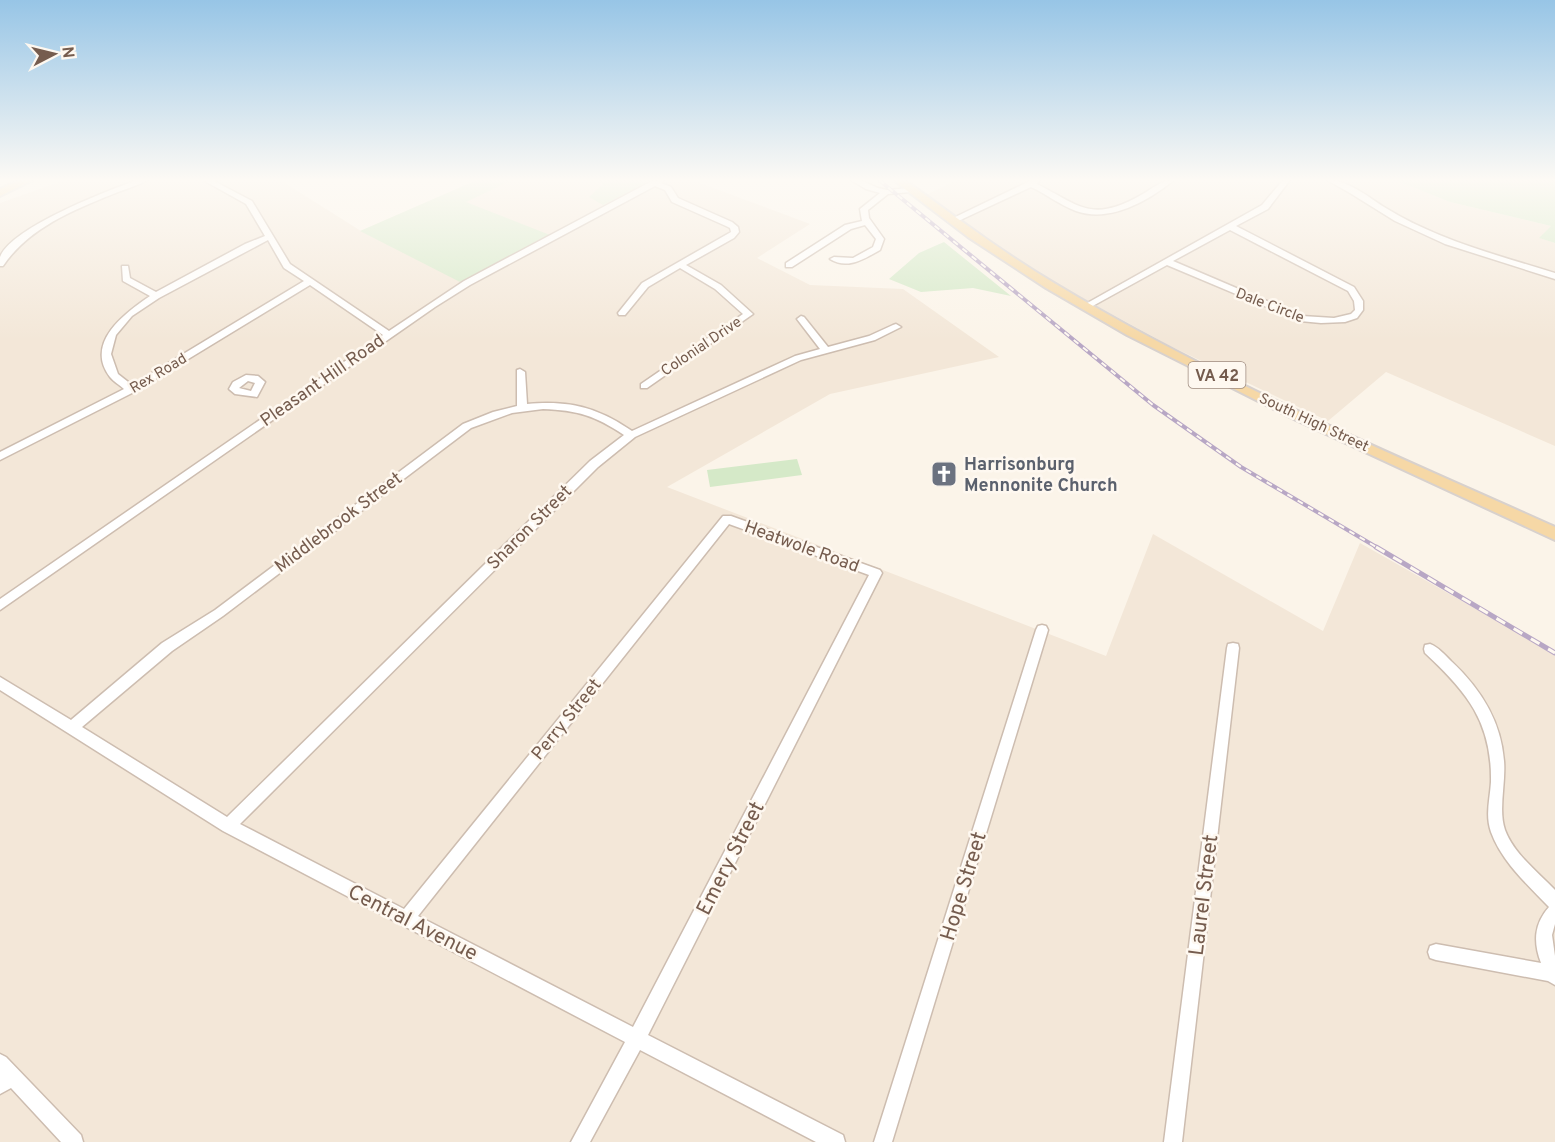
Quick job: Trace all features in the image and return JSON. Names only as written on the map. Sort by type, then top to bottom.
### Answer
[{"type":"main road","name":"South High Street","points":[[969,233],[1086,306],[1259,396],[1555,534]]},
{"type":"street","points":[[0,264],[10,249],[32,233]]},
{"type":"street","points":[[267,233],[287,266],[388,334]]},
{"type":"street","name":"Pleasant Hill Road","points":[[0,605],[388,334],[467,283],[561,233]]},
{"type":"street","points":[[622,313],[642,288],[732,236],[733,233]]},
{"type":"street","points":[[789,265],[838,233]]},
{"type":"street","points":[[834,259],[859,260],[877,248],[880,243],[878,233]]},
{"type":"street","points":[[1086,306],[1220,233]]},
{"type":"street","name":"Dale Circle","points":[[1168,262],[1300,318],[1316,321],[1344,320],[1354,317],[1358,311],[1359,302],[1351,289],[1243,233]]},
{"type":"street","points":[[1429,233],[1448,242],[1555,276]]},
{"type":"street","points":[[131,390],[114,375],[106,354],[112,334],[129,314],[156,296],[269,237]]},
{"type":"street","name":"Colonial Drive","points":[[644,386],[749,314],[718,287],[681,265]]},
{"type":"street","points":[[125,268],[126,279],[156,296]]},
{"type":"street","name":"Rex Road","points":[[0,456],[131,390],[310,281]]},
{"type":"street","points":[[801,319],[825,350]]},
{"type":"street","name":"Sharon Street","points":[[228,826],[594,464],[631,435],[798,358],[872,338],[896,327]]},
{"type":"street","points":[[520,372],[522,407]]},
{"type":"street","name":"Middlebrook Street","points":[[72,727],[167,647],[219,613],[457,431],[482,419],[522,407],[555,406],[592,412],[631,435]]},
{"type":"street","name":"Heatwole Road","points":[[727,519],[876,573]]},
{"type":"street","name":"Perry Street","points":[[406,919],[727,519]]},
{"type":"street","name":"Emery Street","points":[[580,1142],[637,1038],[876,573]]},
{"type":"street","name":"Hope Street","points":[[883,1142],[1042,630]]},
{"type":"street","name":"Laurel Street","points":[[1173,1142],[1233,648]]},
{"type":"street","points":[[1430,649],[1470,688],[1487,714],[1495,749],[1498,780],[1494,818],[1498,834],[1524,868],[1555,902]]},
{"type":"street","name":"Central Avenue","points":[[0,683],[228,826],[836,1142]]},
{"type":"street","points":[[1554,976],[1543,948],[1543,931],[1549,917],[1555,912]]},
{"type":"street","points":[[1436,952],[1554,976]]},
{"type":"street","points":[[4,1074],[74,1142]]},
{"type":"shaded area","points":[[0,233],[796,233],[757,258],[810,285],[903,289],[999,357],[830,394],[667,487],[1106,656],[1153,534],[1323,631],[1360,543],[1555,654],[1555,1142],[0,1142]]},
{"type":"shaded area","points":[[974,233],[1544,233],[1540,238],[1555,243],[1555,446],[1386,372],[1328,421],[1170,346],[1053,282]]},
{"type":"green space","points":[[364,233],[550,235],[460,282]]},
{"type":"green space","points":[[1544,233],[1555,233],[1555,243],[1539,238]]},
{"type":"green space","points":[[944,242],[1011,296],[973,288],[921,292],[889,279],[919,253]]},
{"type":"green space","points":[[797,459],[802,475],[710,487],[707,470]]},
{"type":"railway","points":[[944,233],[1153,405],[1241,467],[1378,548]]},
{"type":"railway","points":[[1376,547],[1555,653]]},
{"type":"place","name":"Harrisonburg Mennonite Church","points":[[944,474]]}]
